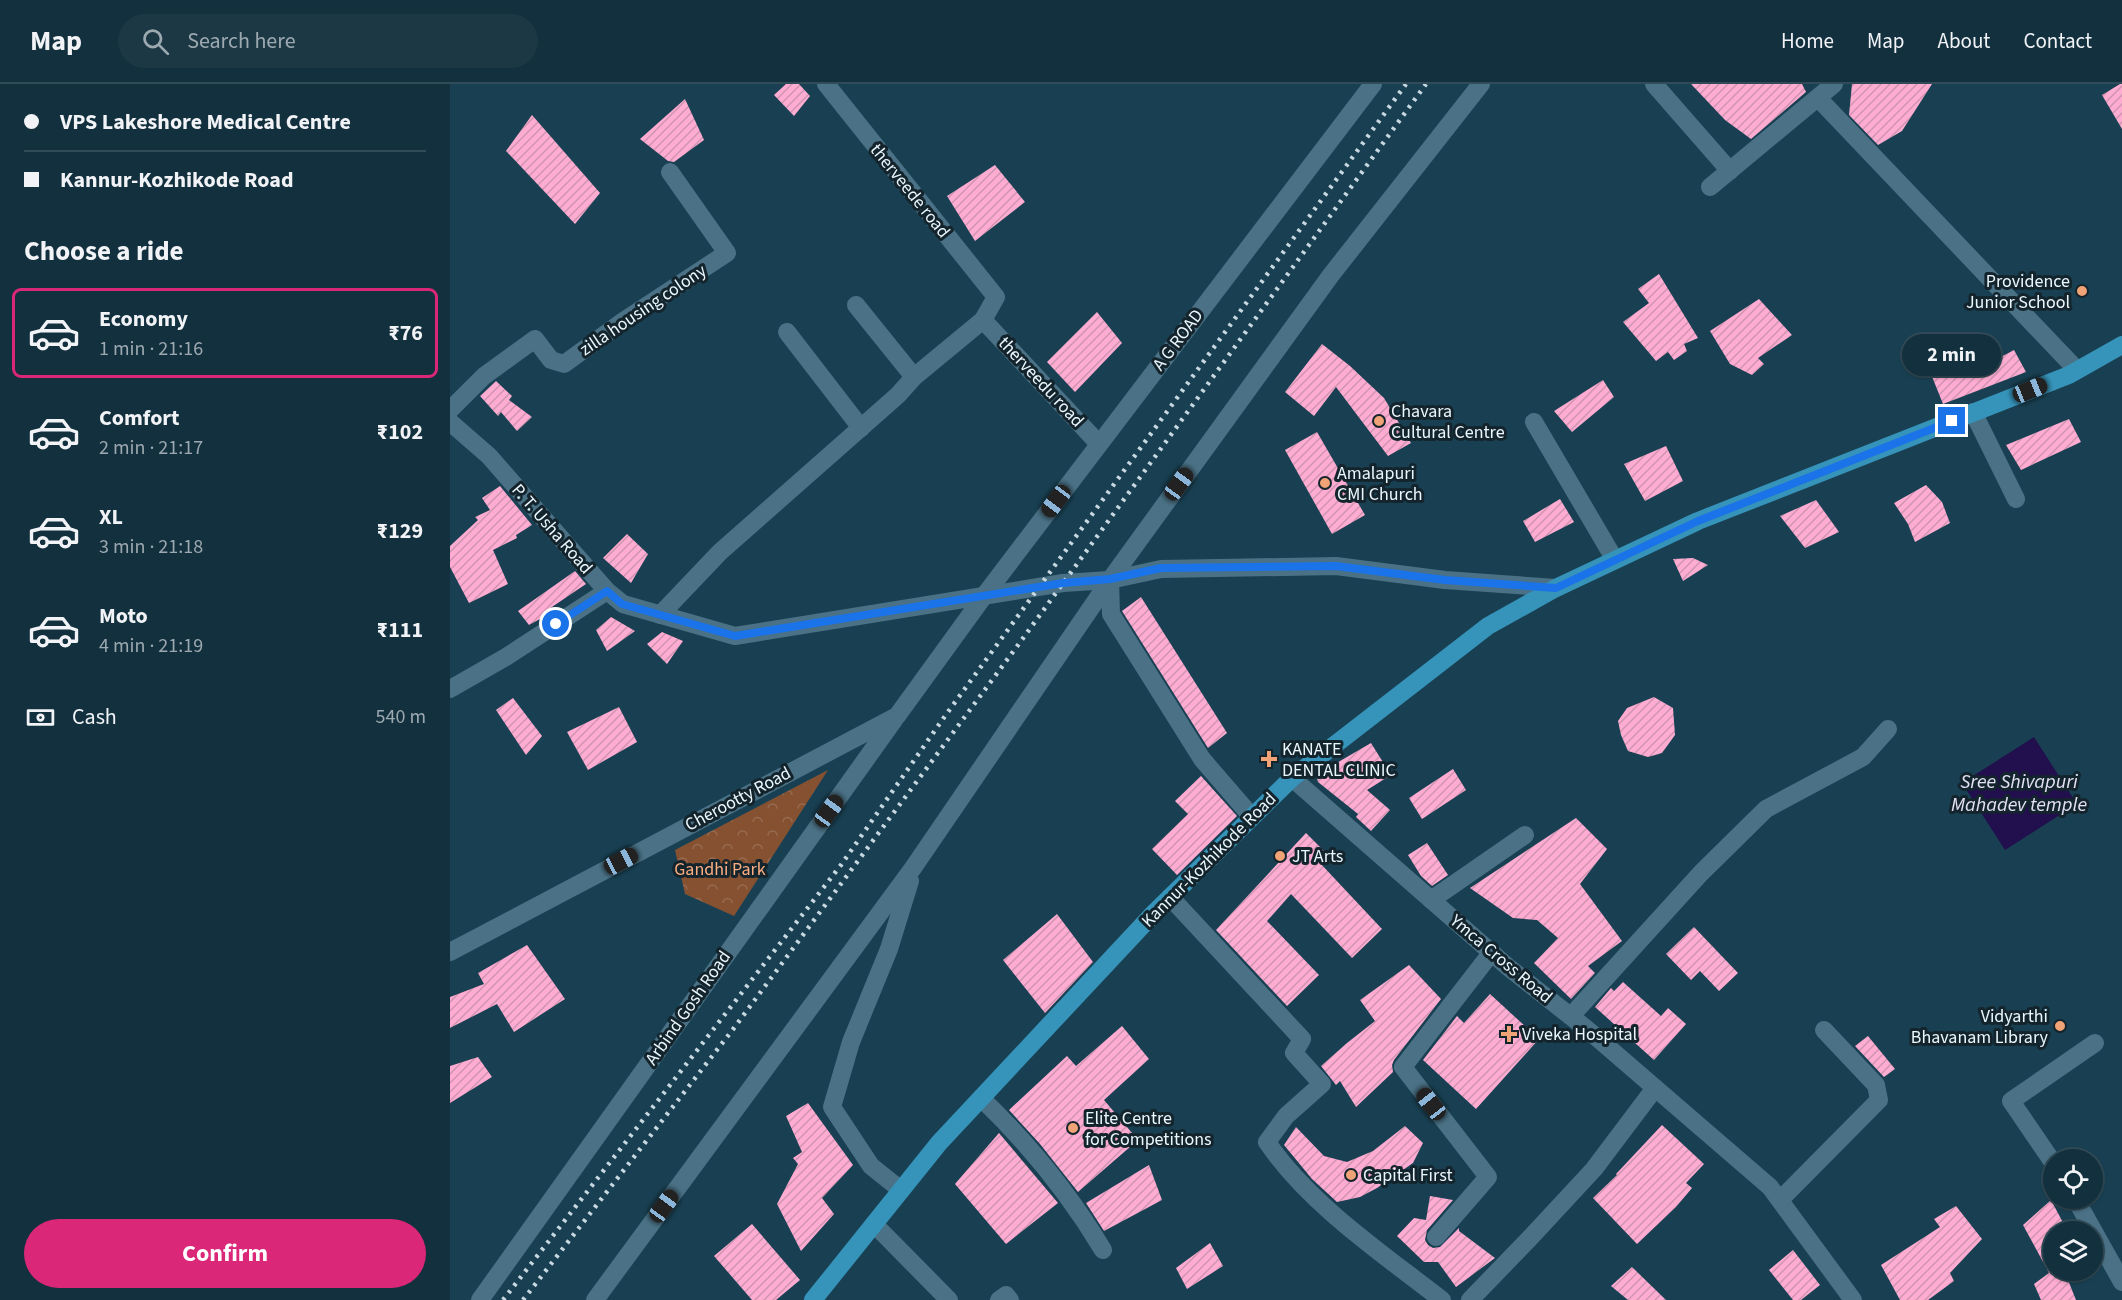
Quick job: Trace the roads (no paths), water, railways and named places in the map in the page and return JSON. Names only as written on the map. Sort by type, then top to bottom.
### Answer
[{"type":"main road","name":"Kannur-Kozhikode Road","points":[[813,1300],[939,1143],[1170,897],[1292,778],[1488,626],[1556,588],[1698,521],[2077,370],[2122,345]]},
{"type":"street","name":"therveede road","points":[[826,84],[996,297],[983,320]]},
{"type":"street","points":[[595,1300],[913,868],[1110,579],[1331,275],[1481,84]]},
{"type":"street","points":[[1654,84],[1730,171]]},
{"type":"street","points":[[1710,187],[1834,84]]},
{"type":"street","name":"A G ROAD","points":[[984,596],[1369,86]]},
{"type":"street","points":[[1818,98],[2077,370]]},
{"type":"street","name":"zilla housing colony","points":[[450,410],[484,376],[535,339],[551,360],[564,364],[622,322],[728,253],[670,172]]},
{"type":"street","points":[[856,305],[914,377]]},
{"type":"street","points":[[660,615],[720,552],[898,395],[914,377],[983,320]]},
{"type":"street","name":"therveedu road","points":[[983,320],[1099,444]]},
{"type":"street","points":[[786,332],[861,428]]},
{"type":"street","points":[[1973,412],[2016,499]]},
{"type":"street","name":"P. T. Usha Road","points":[[450,422],[489,456],[607,591],[622,604],[735,636],[1063,583],[1110,579],[1161,568],[1336,566],[1445,580],[1556,588]]},
{"type":"street","points":[[1534,422],[1615,560]]},
{"type":"street","points":[[1110,579],[1111,614],[1202,759],[1252,817]]},
{"type":"street","points":[[450,690],[506,657],[607,591]]},
{"type":"street","name":"Cherootty Road","points":[[450,952],[897,716],[984,596]]},
{"type":"street","name":"Arbind Gosh Road","points":[[480,1300],[897,716]]},
{"type":"street","points":[[1571,1016],[1701,873],[1766,809],[1863,757],[1888,729]]},
{"type":"street","name":"Ymca Cross Road","points":[[1292,778],[1431,900],[1571,1016],[1770,1187],[1853,1300]]},
{"type":"street","points":[[1431,900],[1525,835]]},
{"type":"street","points":[[901,1190],[871,1166],[832,1107],[851,1042],[890,949],[913,868]]},
{"type":"street","points":[[1170,897],[1302,1039],[1294,1053],[1322,1084],[1286,1116],[1267,1142],[1283,1166],[1346,1224],[1442,1300]]},
{"type":"street","points":[[1436,1237],[1488,1177],[1403,1067],[1492,952]]},
{"type":"street","points":[[1780,1200],[1879,1100],[1876,1084],[1824,1029]]},
{"type":"street","points":[[2044,1149],[2012,1101],[2095,1042]]},
{"type":"street","points":[[1470,1300],[1594,1169],[1655,1088]]},
{"type":"street","points":[[981,1098],[1010,1126],[1084,1217],[1104,1250]]},
{"type":"street","points":[[2081,1209],[2122,1282]]},
{"type":"street","points":[[874,1224],[949,1300]]},
{"type":"street","points":[[999,1300],[1006,1295],[1010,1300]]},
{"type":"water","name":"Sree Shivapuri Mahadev temple","points":[[2034,737],[2077,804],[2005,850],[1962,783]]},
{"type":"railway","points":[[503,1300],[841,865],[945,716],[1406,84]]},
{"type":"railway","points":[[523,1300],[734,1028],[1021,641],[1426,84]]},
{"type":"place","name":"Providence Junior School","points":[[2082,291]]},
{"type":"place","name":"Chavara Cultural Centre","points":[[1379,421]]},
{"type":"place","name":"Amalapuri CMI Church","points":[[1325,483]]},
{"type":"place","name":"KANATE DENTAL CLINIC","points":[[1269,759]]},
{"type":"place","name":"JT Arts","points":[[1280,856]]},
{"type":"place","name":"Vidyarthi Bhavanam Library","points":[[2060,1026]]},
{"type":"place","name":"Viveka Hospital","points":[[1509,1034]]},
{"type":"place","name":"Elite Centre for Competitions","points":[[1073,1128]]},
{"type":"place","name":"Capital First","points":[[1351,1175]]},
{"type":"park label","name":"Gandhi Park","points":[[720,869]]}]
